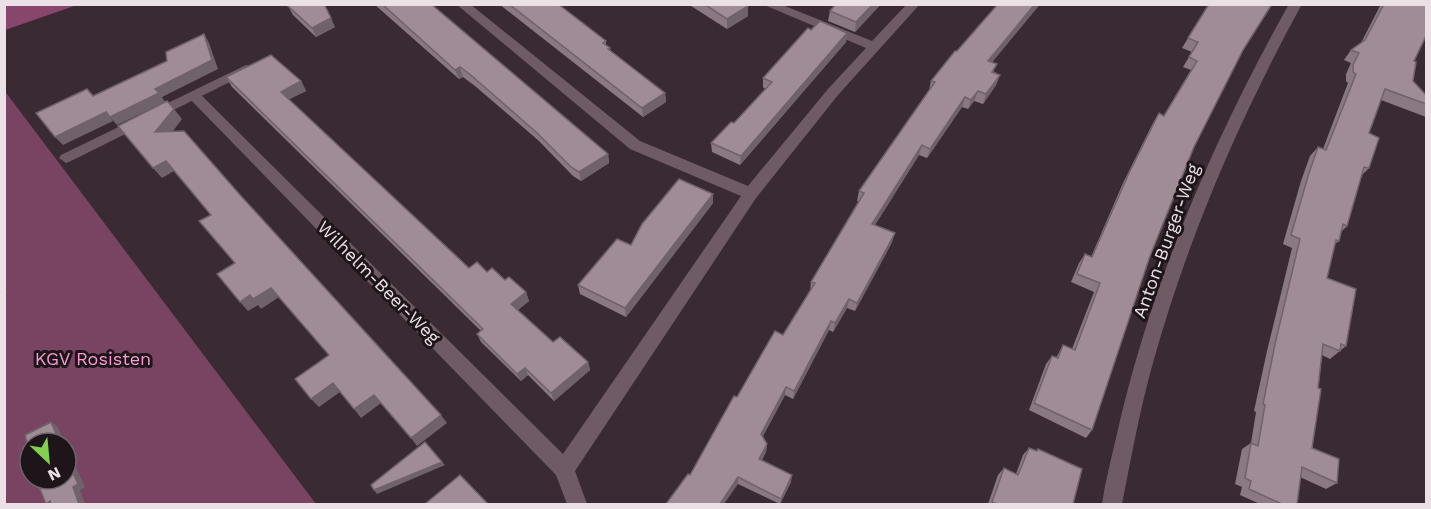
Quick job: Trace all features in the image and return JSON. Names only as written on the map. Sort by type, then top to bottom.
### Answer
[{"type":"street","points":[[462,4],[636,145],[751,194]]},
{"type":"street","points":[[768,4],[874,47]]},
{"type":"street","points":[[564,469],[751,194],[833,92],[914,4]]},
{"type":"street","name":"Anton-Burger-Weg","points":[[1112,504],[1146,354],[1191,221],[1247,93],[1296,4]]},
{"type":"street","name":"Wilhelm-Beer-Weg","points":[[194,96],[564,469],[577,504]]},
{"type":"lane","points":[[66,158],[253,66]]},
{"type":"green space","name":"KGV Rosisten","points":[[4,90],[316,504],[5,504]]},
{"type":"shaded area","points":[[5,4],[77,4],[77,5],[5,30]]},
{"type":"building","points":[[324,4],[331,18],[312,28],[288,6]]},
{"type":"building","points":[[382,4],[431,4],[608,154],[579,172],[571,167],[536,132],[472,76],[460,67],[455,70]]},
{"type":"building","points":[[509,4],[558,4],[606,41],[603,43],[610,48],[608,49],[665,93],[642,108]]},
{"type":"building","points":[[704,4],[745,4],[748,6],[727,19]]},
{"type":"building","points":[[836,4],[873,4],[856,22],[830,11]]},
{"type":"building","points":[[998,4],[1035,4],[988,61],[997,64],[992,72],[1000,75],[986,94],[978,91],[971,100],[965,97],[930,149],[922,145],[872,224],[895,233],[857,303],[849,299],[835,323],[831,321],[794,391],[786,387],[761,434],[767,444],[759,459],[792,475],[781,499],[738,477],[720,504],[666,504],[688,474],[690,475],[734,396],[737,397],[775,331],[783,335],[815,283],[811,282],[864,193],[859,191],[935,82],[931,81]]},
{"type":"building","points":[[1209,4],[1272,4],[1243,50],[1194,147],[1150,256],[1092,430],[1034,403],[1052,356],[1058,358],[1063,345],[1075,350],[1100,283],[1077,274],[1085,254],[1092,257],[1129,173],[1159,113],[1164,116],[1197,61],[1189,57],[1198,42],[1188,38]]},
{"type":"building","points":[[1384,4],[1426,4],[1426,36],[1414,61],[1416,62],[1413,81],[1426,95],[1426,104],[1385,89],[1369,133],[1379,138],[1369,168],[1364,167],[1347,226],[1343,224],[1339,241],[1336,240],[1327,278],[1356,289],[1346,346],[1341,344],[1340,351],[1323,344],[1318,388],[1321,389],[1312,448],[1339,459],[1337,483],[1302,467],[1297,504],[1282,504],[1249,489],[1251,481],[1245,478],[1251,443],[1258,446],[1265,405],[1263,404],[1275,344],[1300,239],[1291,235],[1318,147],[1326,150],[1356,74],[1353,72],[1353,65],[1359,53],[1351,50],[1365,40]]},
{"type":"building","points":[[820,21],[847,33],[741,156],[711,143],[731,122],[734,123],[772,82],[763,78],[808,28],[811,30]]},
{"type":"building","points":[[204,34],[212,60],[155,89],[159,93],[110,117],[106,112],[55,137],[36,113],[87,89],[93,96],[167,61],[166,52]]},
{"type":"building","points":[[271,55],[301,81],[281,92],[469,268],[477,262],[487,272],[492,268],[505,280],[509,277],[526,292],[511,304],[553,342],[560,337],[588,362],[551,393],[525,368],[517,374],[477,334],[483,329],[226,77]]},
{"type":"building","points":[[167,101],[174,109],[155,132],[184,131],[441,415],[411,438],[374,395],[354,409],[333,383],[311,399],[295,379],[329,355],[271,288],[253,299],[250,295],[240,302],[217,274],[235,263],[199,221],[211,215],[166,161],[153,168],[118,126]]},
{"type":"building","points":[[679,179],[713,194],[625,308],[578,285],[617,239],[631,245],[642,224]]},
{"type":"building","points":[[51,422],[55,431],[33,431]]},
{"type":"building","points":[[425,442],[442,462],[374,490],[371,485]]},
{"type":"building","points":[[1029,448],[1037,451],[1038,449],[1082,469],[1073,504],[997,504],[992,502],[1004,468],[1018,475]]},
{"type":"building","points":[[460,475],[488,504],[425,504]]},
{"type":"building","points":[[41,491],[74,491],[79,504],[51,504],[50,501],[46,504]]}]
